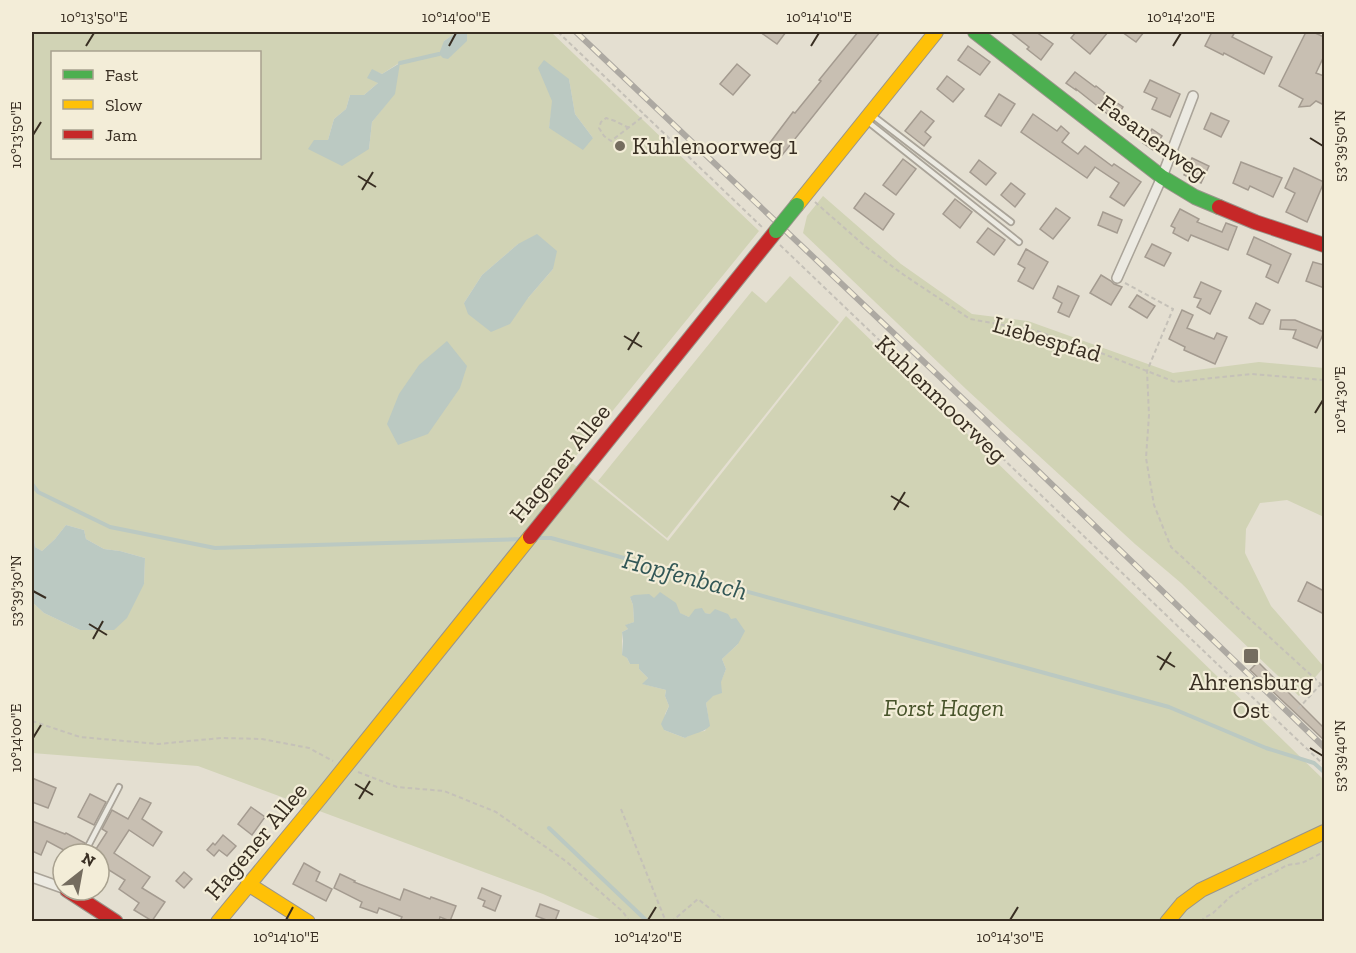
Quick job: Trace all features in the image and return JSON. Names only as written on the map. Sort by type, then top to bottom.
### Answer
[{"type":"street","name":"Hagener Allee","points":[[218,921],[345,767],[936,32]]},
{"type":"street","name":"Fasanenweg","points":[[975,32],[1162,177],[1195,197],[1255,222],[1324,245]]},
{"type":"street","points":[[1117,278],[1162,177],[1193,96]]},
{"type":"street","points":[[1167,921],[1185,901],[1201,891],[1324,832]]},
{"type":"street","points":[[32,877],[51,884]]},
{"type":"street","points":[[248,884],[308,921]]},
{"type":"street","points":[[86,902],[116,921]]},
{"type":"lane","points":[[868,116],[1011,222]]},
{"type":"lane","points":[[868,116],[1019,242]]},
{"type":"lane","points":[[90,842],[119,787]]},
{"type":"path","name":"Kuhlenmoorweg","points":[[558,32],[774,234],[1324,765]]},
{"type":"path","points":[[629,128],[606,118],[601,122],[599,128],[611,141],[629,128],[645,115]]},
{"type":"path","name":"Liebespfad","points":[[801,200],[904,275],[970,319],[1037,331],[1175,382],[1251,374],[1324,380]]},
{"type":"path","points":[[1117,278],[1173,309],[1147,371],[1149,415],[1146,458],[1154,506],[1171,547],[1324,687]]},
{"type":"path","points":[[1298,709],[1321,684]]},
{"type":"path","points":[[32,721],[81,736],[158,744],[220,738],[262,739],[309,747],[345,767],[397,788],[444,791],[496,812],[567,862],[630,921]]},
{"type":"path","points":[[621,809],[666,921]]},
{"type":"path","points":[[1201,921],[1214,913],[1230,897],[1255,881],[1287,865],[1302,863],[1324,852]]},
{"type":"path","points":[[671,921],[698,899],[724,920],[730,921]]},
{"type":"green space","name":"Forst Hagen","points":[[32,32],[457,32],[444,41],[467,41],[467,32],[551,32],[759,231],[571,462],[668,541],[846,316],[1324,780],[1324,921],[604,921],[543,894],[198,766],[32,753],[32,602],[44,613],[80,630],[144,584],[145,558],[104,549],[86,539],[84,530],[66,525],[42,551],[35,547],[32,524]],"holes":[[[399,63],[394,94],[372,122],[369,149],[314,140],[328,140],[334,119],[346,109],[350,95],[364,95],[379,82],[372,70],[382,74]],[[569,79],[575,114],[593,138],[549,128],[553,101]],[[518,244],[553,269],[528,298],[464,303],[482,275]],[[630,597],[654,598],[689,617],[705,613],[730,619],[738,644],[722,659],[726,669],[718,687],[706,703],[709,722],[705,731],[695,732],[685,738],[664,730],[665,714],[669,706],[665,696],[666,690],[643,684],[648,678],[639,669],[639,664],[630,664],[622,654],[622,632],[628,629],[626,625],[634,622]]]},
{"type":"green space","points":[[823,196],[901,264],[972,314],[1028,321],[1173,373],[1259,362],[1324,368],[1324,517],[1287,500],[1260,503],[1246,529],[1245,553],[1271,606],[1324,667],[1299,696],[1181,583],[1135,544],[966,389],[803,233],[807,216]]},
{"type":"green space","points":[[790,276],[839,322],[667,538],[598,481],[752,291],[766,303]]},
{"type":"shaded area","points":[[457,32],[467,32],[467,41],[448,59],[443,58],[439,54],[444,41]]},
{"type":"shaded area","points":[[544,60],[569,79],[575,114],[593,138],[583,150],[549,128],[552,101],[538,68]]},
{"type":"shaded area","points":[[400,63],[395,94],[372,122],[369,149],[342,166],[308,149],[314,140],[328,140],[334,119],[346,109],[350,95],[364,95],[378,83],[367,78],[372,69],[382,74]]},
{"type":"shaded area","points":[[537,234],[557,251],[553,269],[528,298],[510,324],[491,332],[468,314],[464,303],[482,275],[518,244]]},
{"type":"shaded area","points":[[447,341],[467,366],[460,388],[428,434],[398,445],[387,424],[399,394],[419,365]]},
{"type":"shaded area","points":[[32,524],[35,547],[42,551],[66,525],[84,530],[86,539],[104,549],[145,558],[144,584],[127,618],[114,630],[80,630],[44,613],[32,602]]},
{"type":"shaded area","points":[[660,592],[676,603],[680,613],[689,617],[695,609],[702,608],[705,613],[710,614],[715,609],[728,614],[731,619],[736,618],[745,631],[738,644],[722,659],[726,669],[721,682],[722,693],[713,696],[706,703],[710,726],[685,738],[664,730],[661,724],[669,706],[665,696],[666,690],[642,684],[648,678],[639,669],[639,664],[630,664],[622,655],[622,632],[628,629],[625,625],[634,622],[630,597],[649,594],[654,598]]},
{"type":"building","points":[[760,32],[786,32],[777,44]]},
{"type":"building","points":[[858,32],[880,32],[779,159],[766,148]]},
{"type":"building","points":[[1010,32],[1036,32],[1053,44],[1041,60]]},
{"type":"building","points":[[1076,32],[1108,32],[1090,54],[1071,38]]},
{"type":"building","points":[[1122,32],[1144,32],[1136,42]]},
{"type":"building","points":[[1212,32],[1235,32],[1232,37],[1272,57],[1264,74],[1224,53],[1223,55],[1205,46]]},
{"type":"building","points":[[1306,32],[1313,32],[1324,37],[1324,56],[1316,73],[1324,76],[1324,105],[1316,101],[1310,106],[1299,107],[1303,99],[1279,86]]},
{"type":"building","points":[[968,46],[990,62],[980,75],[958,60]]},
{"type":"building","points":[[737,64],[750,75],[733,95],[720,84]]},
{"type":"building","points":[[1075,72],[1123,107],[1115,120],[1066,83]]},
{"type":"building","points":[[947,76],[964,89],[953,102],[937,89]]},
{"type":"building","points":[[1150,80],[1180,94],[1170,117],[1152,109],[1157,98],[1144,92]]},
{"type":"building","points":[[999,94],[1015,104],[1001,126],[985,116]]},
{"type":"building","points":[[921,111],[934,121],[925,132],[931,137],[924,146],[905,131]]},
{"type":"building","points":[[1211,113],[1229,121],[1221,137],[1204,129]]},
{"type":"building","points":[[1033,114],[1057,131],[1061,126],[1069,133],[1062,142],[1078,154],[1085,146],[1112,166],[1114,164],[1141,182],[1124,206],[1110,197],[1119,183],[1095,167],[1087,178],[1021,132]]},
{"type":"building","points":[[1152,129],[1162,136],[1153,150],[1143,143]]},
{"type":"building","points":[[1192,158],[1209,166],[1201,183],[1184,175]]},
{"type":"building","points":[[903,159],[916,169],[896,195],[883,185]]},
{"type":"building","points":[[979,160],[996,173],[986,185],[970,172]]},
{"type":"building","points":[[1241,162],[1282,178],[1273,197],[1250,186],[1248,190],[1233,183]]},
{"type":"building","points":[[1294,168],[1324,182],[1307,222],[1286,212],[1295,193],[1285,188]]},
{"type":"building","points":[[1011,183],[1025,194],[1015,207],[1001,195]]},
{"type":"building","points":[[865,193],[894,214],[883,230],[854,208]]},
{"type":"building","points":[[955,199],[972,212],[960,228],[943,214]]},
{"type":"building","points":[[1056,208],[1070,218],[1053,239],[1040,229]]},
{"type":"building","points":[[1180,209],[1199,219],[1197,222],[1222,232],[1226,223],[1237,227],[1228,250],[1191,235],[1188,241],[1173,233],[1175,228],[1171,226]]},
{"type":"building","points":[[1103,212],[1122,220],[1117,233],[1098,225]]},
{"type":"building","points":[[988,228],[1005,240],[994,255],[977,242]]},
{"type":"building","points":[[1254,237],[1291,254],[1278,283],[1266,277],[1271,265],[1247,254]]},
{"type":"building","points":[[1152,244],[1171,253],[1164,266],[1145,257]]},
{"type":"building","points":[[1026,249],[1048,262],[1033,289],[1018,281],[1025,268],[1018,264]]},
{"type":"building","points":[[1313,262],[1324,265],[1324,288],[1306,281]]},
{"type":"building","points":[[1101,275],[1122,287],[1111,305],[1090,293]]},
{"type":"building","points":[[1201,282],[1221,291],[1210,314],[1197,307],[1201,299],[1194,297]]},
{"type":"building","points":[[1058,286],[1079,296],[1069,317],[1058,312],[1062,303],[1053,298]]},
{"type":"building","points":[[1137,295],[1155,306],[1147,318],[1129,307]]},
{"type":"building","points":[[1256,303],[1270,310],[1263,324],[1249,318]]},
{"type":"building","points":[[1182,310],[1193,315],[1187,328],[1214,339],[1217,333],[1227,337],[1215,364],[1184,350],[1185,347],[1169,339]]},
{"type":"building","points":[[1281,320],[1295,320],[1324,332],[1317,348],[1293,338],[1296,330],[1280,329]]},
{"type":"building","points":[[1307,582],[1324,591],[1324,614],[1298,601]]},
{"type":"building","points":[[1258,662],[1324,728],[1324,740],[1250,670]]},
{"type":"building","points":[[32,778],[56,788],[48,808],[32,802]]},
{"type":"building","points":[[90,794],[106,802],[94,825],[78,817]]},
{"type":"building","points":[[140,798],[151,803],[142,819],[162,832],[153,846],[129,830],[114,853],[150,877],[142,888],[165,902],[152,921],[134,910],[139,903],[119,889],[125,880],[111,871],[111,842],[101,842],[107,832],[102,829],[112,810],[128,819]]},
{"type":"building","points":[[251,807],[265,817],[252,835],[238,824]]},
{"type":"building","points":[[32,821],[66,833],[83,842],[51,843],[47,841],[41,855],[32,851]]},
{"type":"building","points":[[223,835],[236,846],[227,856],[219,850],[214,856],[207,850],[213,843],[215,845]]},
{"type":"building","points":[[304,863],[320,872],[316,881],[332,889],[326,901],[293,884]]},
{"type":"building","points":[[184,872],[192,879],[184,888],[176,881]]},
{"type":"building","points":[[340,874],[400,900],[404,889],[456,906],[450,921],[440,917],[439,921],[400,921],[402,917],[379,908],[377,913],[360,907],[362,902],[334,888]]},
{"type":"building","points":[[482,888],[501,896],[495,911],[483,906],[485,901],[478,898]]},
{"type":"building","points":[[540,904],[559,911],[555,921],[536,916]]},
{"type":"waterway","points":[[400,63],[439,54]]},
{"type":"waterway","name":"Hopfenbach","points":[[32,484],[38,492],[110,527],[215,548],[524,539]]},
{"type":"waterway","name":"Hopfenbach","points":[[535,538],[551,538],[1169,707],[1266,748],[1314,763],[1324,772]]},
{"type":"waterway","points":[[549,828],[648,922]]},
{"type":"railway","points":[[576,32],[980,415],[1324,747]]},
{"type":"traffic: fast","points":[[975,32],[1162,177],[1195,197],[1219,207]]},
{"type":"traffic: fast","points":[[776,231],[797,205]]},
{"type":"traffic: slow","points":[[797,205],[936,32]]},
{"type":"traffic: slow","points":[[218,922],[530,537]]},
{"type":"traffic: slow","points":[[1167,922],[1182,904],[1201,890],[1324,832]]},
{"type":"traffic: slow","points":[[248,884],[308,922]]},
{"type":"traffic: jam","points":[[1219,207],[1255,222],[1324,245]]},
{"type":"traffic: jam","points":[[530,537],[776,231]]},
{"type":"traffic: jam","points":[[85,902],[116,922]]},
{"type":"place","name":"Kuhlenoorweg 1","points":[[620,146]]},
{"type":"place","name":"Ahrensburg Ost","points":[[1251,656]]}]
